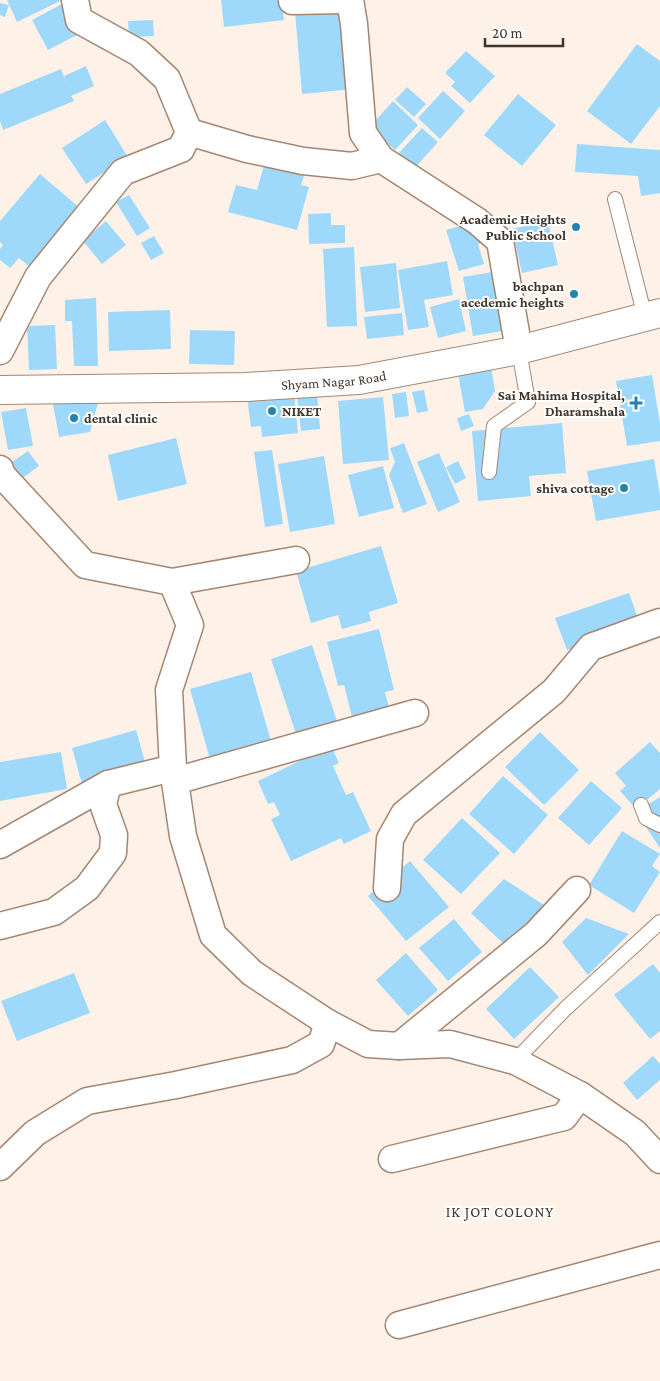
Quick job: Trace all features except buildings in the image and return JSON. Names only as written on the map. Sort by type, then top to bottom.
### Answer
[{"type":"street","points":[[0,351],[38,277],[123,172],[181,150],[189,132],[167,79],[139,53],[79,20],[75,0]]},
{"type":"street","points":[[292,1],[343,0]]},
{"type":"street","points":[[350,0],[354,24],[363,133],[381,159],[477,222],[500,241],[519,350]]},
{"type":"street","points":[[189,132],[247,149],[303,162],[352,166],[381,159]]},
{"type":"street","name":"Shyam Nagar Road","points":[[0,390],[246,387],[350,380],[519,350],[653,315]]},
{"type":"street","points":[[0,469],[1,474],[85,565],[172,582],[296,560]]},
{"type":"street","points":[[172,582],[190,625],[169,690],[174,774],[183,836],[213,935],[252,973],[328,1023],[368,1044],[399,1046],[450,1044],[515,1061],[580,1094],[635,1133],[660,1160]]},
{"type":"street","points":[[387,888],[390,839],[404,814],[554,691],[591,648],[660,622]]},
{"type":"street","points":[[0,845],[108,784],[174,774],[414,713]]},
{"type":"street","points":[[0,926],[54,912],[87,888],[113,853],[114,835],[103,804],[108,784]]},
{"type":"street","points":[[399,1046],[536,934],[577,890]]},
{"type":"street","points":[[0,1167],[35,1133],[87,1101],[176,1085],[292,1060],[321,1044],[328,1023]]},
{"type":"street","points":[[392,1159],[564,1117],[580,1094]]},
{"type":"street","points":[[399,1325],[660,1255]]},
{"type":"lane","points":[[615,199],[653,315]]},
{"type":"lane","points":[[489,472],[494,426],[528,402],[519,350]]},
{"type":"lane","points":[[641,805],[646,818],[660,825]]},
{"type":"lane","points":[[515,1061],[565,1009],[660,922]]},
{"type":"place","name":"Academic Heights Public School","points":[[576,227]]},
{"type":"place","name":"bachpan acedemic heights","points":[[574,294]]},
{"type":"place","name":"Sai Mahima Hospital, Dharamshala","points":[[636,403]]},
{"type":"place","name":"NIKET","points":[[272,411]]},
{"type":"place","name":"dental clinic","points":[[74,418]]},
{"type":"place","name":"shiva cottage","points":[[624,488]]},
{"type":"district","name":"IK JOT COLONY","points":[[500,1212]]}]
